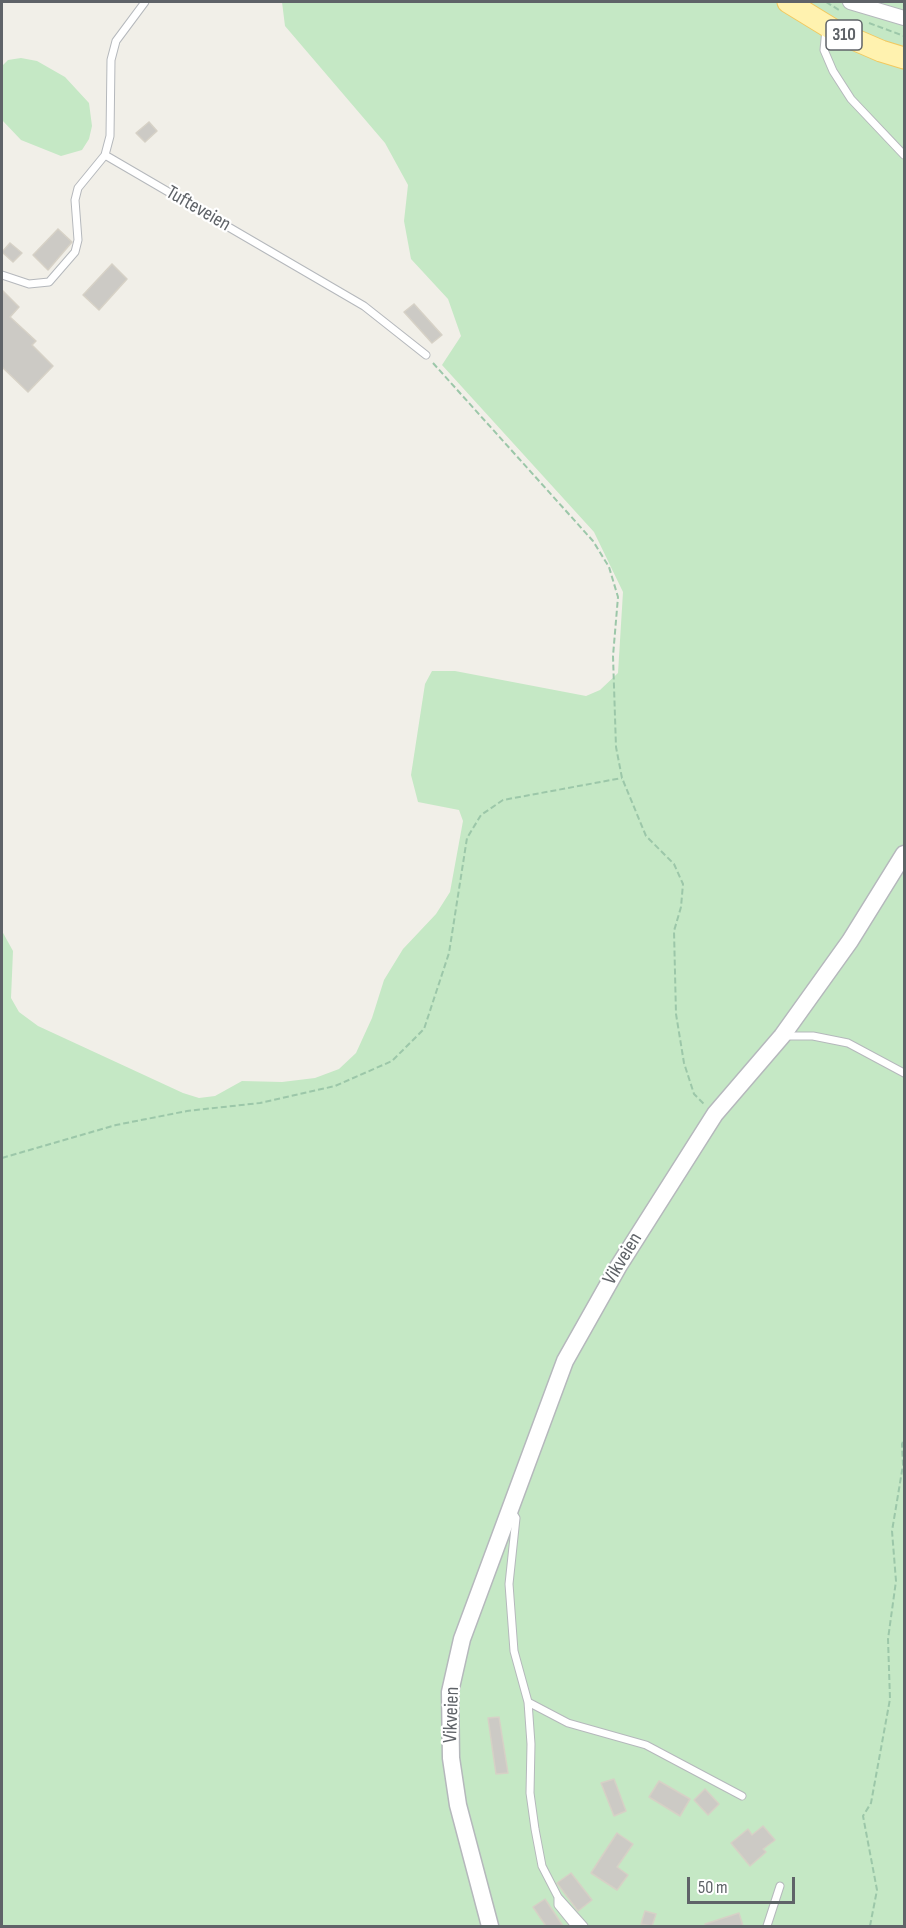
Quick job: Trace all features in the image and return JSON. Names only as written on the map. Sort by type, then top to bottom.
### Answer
[{"type":"main road","name":"310","points":[[788,2],[826,27],[881,51],[904,58]]},
{"type":"street","points":[[850,2],[904,18]]},
{"type":"street","name":"Vikveien","points":[[490,1926],[458,1805],[448,1718],[450,1692],[462,1639],[509,1508],[566,1361],[675,1174],[715,1114],[782,1036],[850,941],[904,854]]},
{"type":"lane","points":[[2,275],[29,284],[50,282],[75,252],[78,240],[75,200],[78,188],[105,155],[110,136],[111,60],[116,41],[145,2]]},
{"type":"lane","points":[[826,27],[824,50],[833,71],[851,99],[904,155]]},
{"type":"lane","name":"Tufteveien","points":[[105,155],[364,306],[426,355]]},
{"type":"lane","points":[[782,1036],[813,1036],[848,1043],[904,1073]]},
{"type":"lane","points":[[509,1508],[516,1518],[509,1584],[514,1652],[528,1702],[531,1744],[530,1793],[535,1829],[542,1866],[558,1897],[584,1926]]},
{"type":"lane","points":[[528,1702],[568,1723],[646,1745],[742,1796]]},
{"type":"lane","points":[[767,1926],[780,1886]]},
{"type":"lane","points":[[558,1897],[558,1905],[575,1926]]},
{"type":"path","points":[[426,355],[593,541],[609,567],[618,597],[614,656],[616,747],[622,778],[646,836],[674,864],[682,884],[681,907],[674,931],[676,1014],[684,1064],[694,1094],[715,1114]]},
{"type":"path","points":[[2,1158],[116,1125],[187,1111],[260,1103],[335,1086],[392,1061],[424,1029],[449,953],[467,838],[481,815],[503,800],[622,778]]},
{"type":"path","points":[[870,1926],[878,1890],[863,1816],[871,1803],[890,1699],[888,1639],[896,1581],[892,1531],[903,1465],[902,1444],[904,1439]]},
{"type":"green space","points":[[282,2],[904,2],[904,1926],[2,1926],[2,931],[13,951],[11,998],[19,1012],[38,1026],[183,1093],[199,1098],[215,1096],[242,1081],[282,1082],[315,1078],[339,1069],[356,1053],[372,1018],[384,980],[403,949],[436,914],[450,892],[463,821],[459,810],[418,802],[411,775],[425,684],[432,671],[455,671],[586,696],[600,690],[618,673],[623,592],[594,532],[442,365],[461,336],[448,299],[411,259],[404,221],[408,185],[385,143],[285,26]]},
{"type":"green space","points":[[21,58],[37,61],[65,77],[89,103],[92,126],[89,139],[82,150],[61,156],[21,140],[2,120],[2,66],[8,60]]},
{"type":"building","points":[[149,122],[157,131],[145,142],[136,133]]},
{"type":"building","points":[[58,229],[72,242],[48,270],[33,255]]},
{"type":"building","points":[[10,243],[22,253],[13,262],[2,252]]},
{"type":"building","points":[[112,264],[127,279],[99,310],[83,295]]},
{"type":"building","points":[[2,290],[19,307],[10,317],[36,341],[32,345],[53,366],[28,392],[2,367]]},
{"type":"building","points":[[414,304],[442,335],[432,343],[404,312]]},
{"type":"building","points":[[499,1717],[508,1773],[496,1774],[488,1718]]},
{"type":"building","points":[[614,1779],[626,1811],[614,1816],[601,1783]]},
{"type":"building","points":[[659,1781],[690,1799],[680,1816],[649,1797]]},
{"type":"building","points":[[705,1789],[719,1804],[708,1815],[694,1800]]},
{"type":"building","points":[[763,1826],[775,1840],[763,1849],[766,1852],[750,1866],[731,1843],[748,1829],[752,1835]]},
{"type":"building","points":[[617,1833],[633,1844],[617,1867],[628,1875],[617,1890],[591,1873]]},
{"type":"building","points":[[571,1873],[592,1900],[578,1911],[557,1883]]},
{"type":"building","points":[[545,1899],[563,1926],[546,1926],[533,1907]]},
{"type":"building","points":[[645,1911],[656,1914],[652,1926],[641,1924]]},
{"type":"building","points":[[739,1913],[743,1926],[705,1926],[705,1924]]}]
